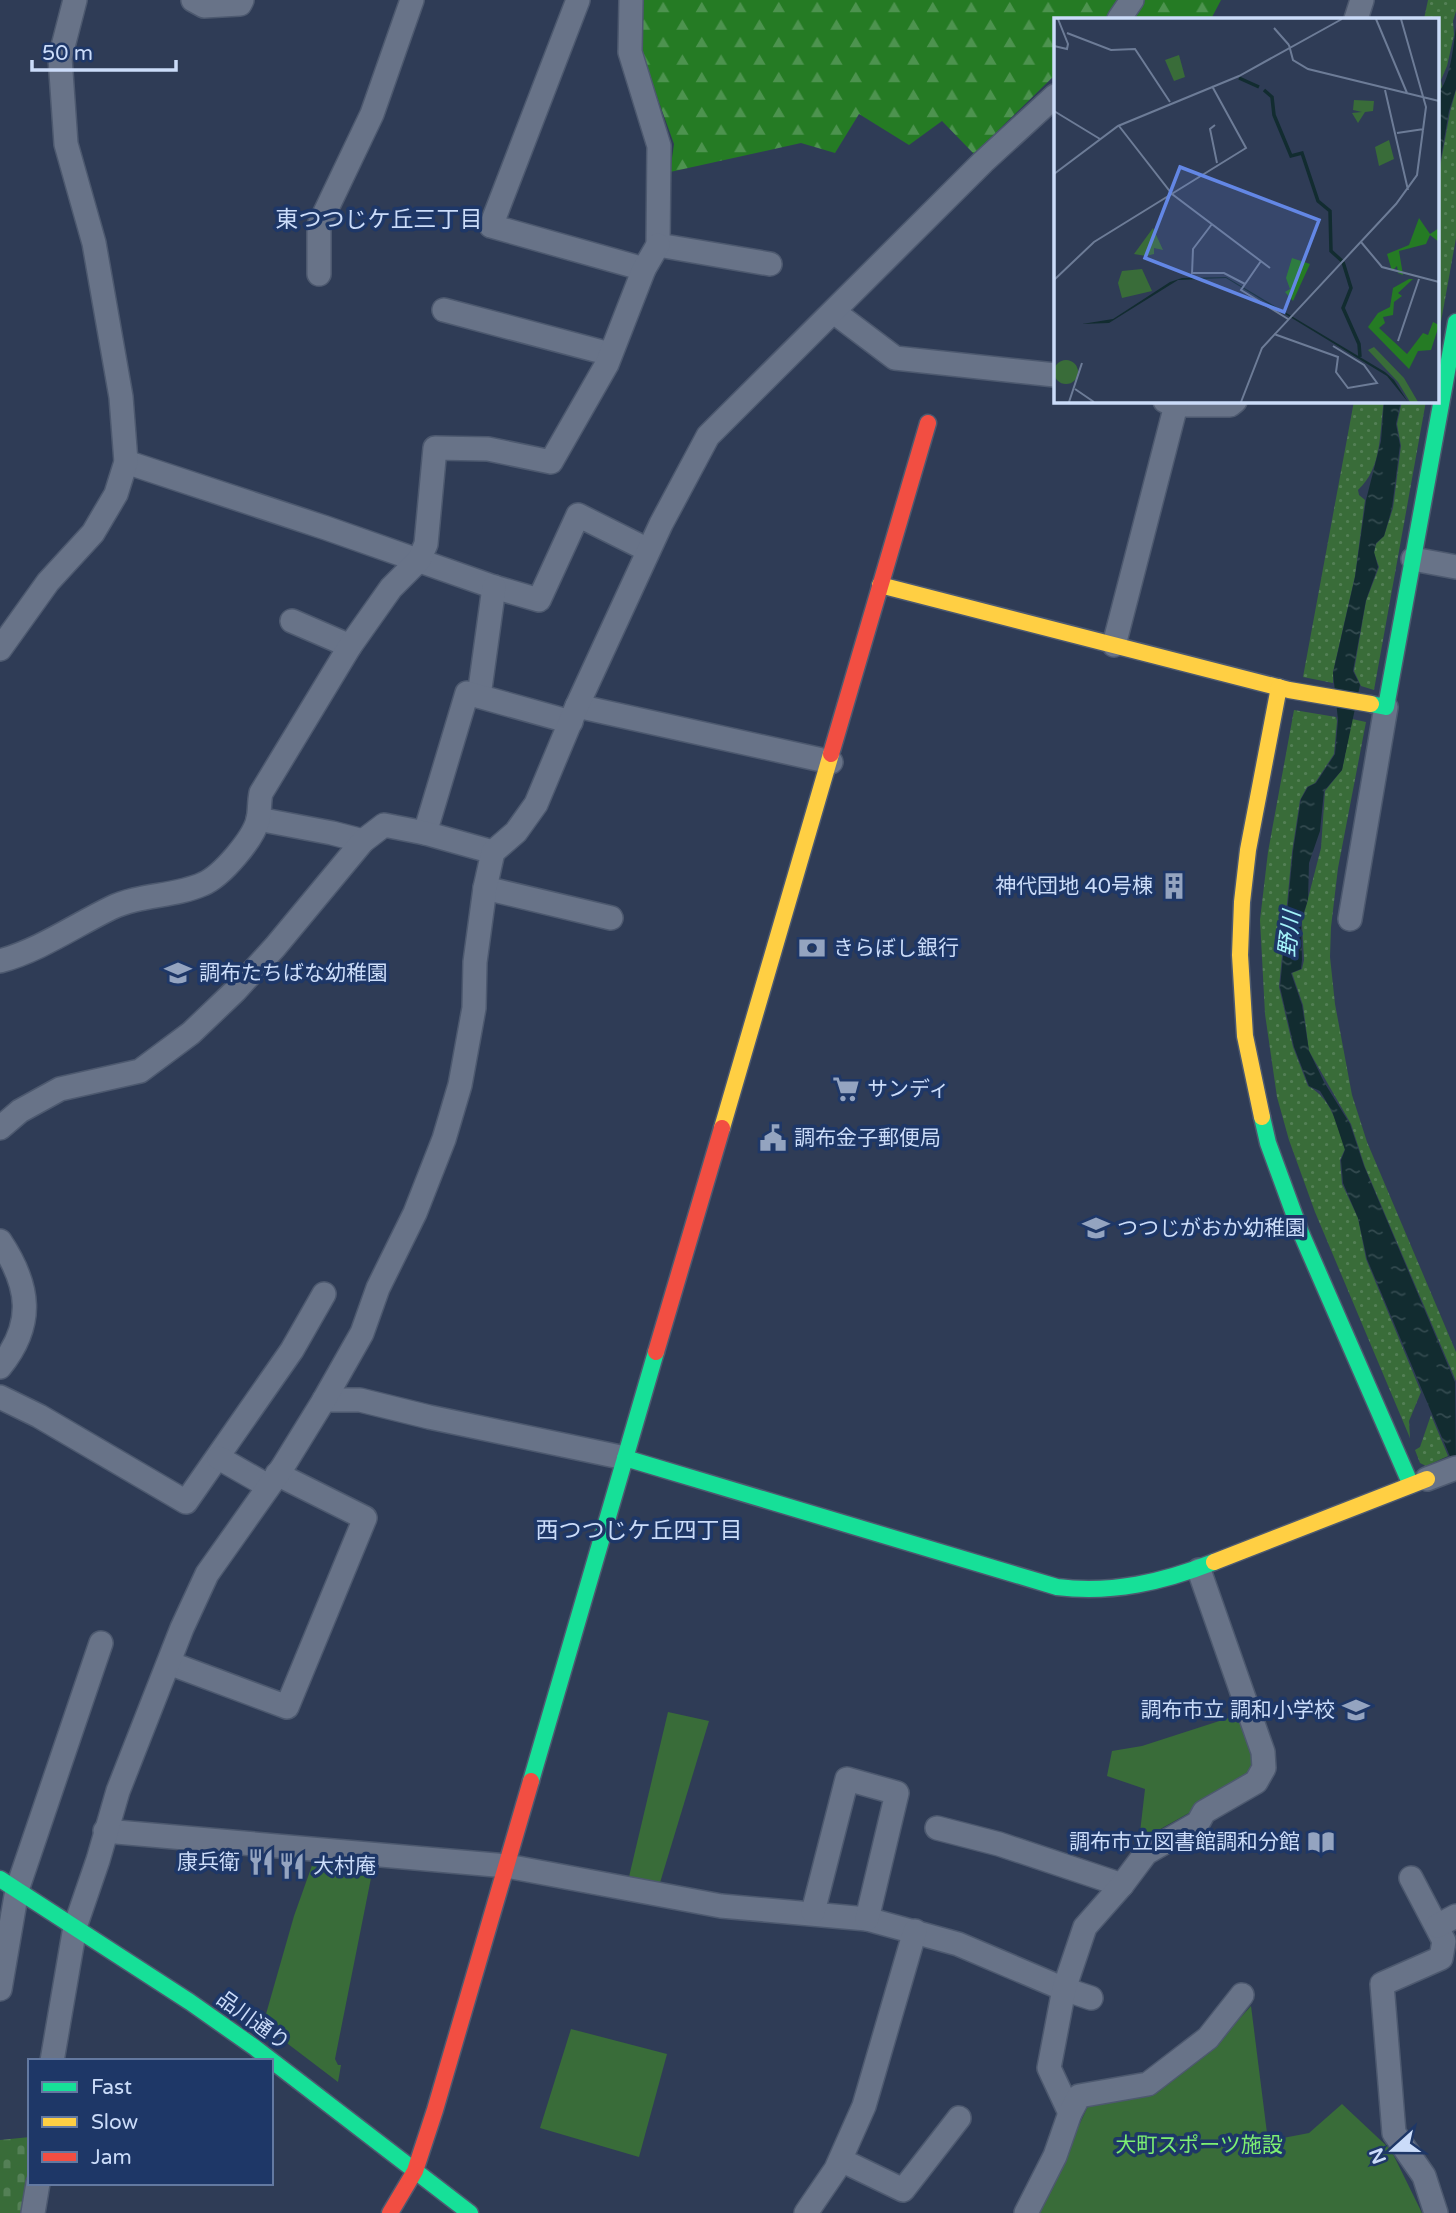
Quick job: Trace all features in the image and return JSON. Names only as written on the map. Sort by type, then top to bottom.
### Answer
[{"type":"street","points":[[1,645],[48,582],[93,533],[116,494],[126,462],[121,397],[94,243],[66,144],[60,58],[75,0]]},
{"type":"street","points":[[193,0],[204,6],[240,4],[242,0]]},
{"type":"street","points":[[318,274],[319,225],[372,114],[412,0]]},
{"type":"street","points":[[578,0],[491,226],[644,269]]},
{"type":"street","points":[[0,961],[40,946],[133,899],[203,884],[215,877],[233,858],[253,831],[258,819],[261,793],[350,646],[391,588],[419,560],[426,544],[435,448],[488,449],[551,462],[610,354],[644,269],[658,245],[659,146],[631,52],[631,0]]},
{"type":"street","points":[[1120,18],[1132,0]]},
{"type":"street","points":[[1356,18],[1362,0]]},
{"type":"street","points":[[52,2059],[75,1927],[118,1791],[169,1663],[207,1574],[273,1480],[324,1400],[362,1333],[378,1288],[415,1213],[444,1139],[460,1085],[474,1008],[475,962],[493,852],[516,832],[536,804],[648,550],[708,436],[983,162],[1054,97]]},
{"type":"street","points":[[658,245],[770,264]]},
{"type":"street","points":[[444,310],[470,326],[610,354]]},
{"type":"street","points":[[834,312],[895,358],[1054,375]]},
{"type":"street","points":[[1350,919],[1456,322]]},
{"type":"street","points":[[1115,645],[1170,403],[1230,405],[1234,402]]},
{"type":"street","points":[[390,2213],[415,2171],[507,1866],[928,423]]},
{"type":"street","points":[[126,462],[538,600],[578,514],[648,550]]},
{"type":"street","points":[[1413,559],[1456,567]]},
{"type":"street","points":[[880,585],[1284,688],[1386,707]]},
{"type":"street","points":[[479,696],[494,587]]},
{"type":"street","points":[[292,621],[350,646]]},
{"type":"street","points":[[1284,688],[1248,850],[1242,902],[1240,955],[1245,1036],[1268,1143],[1296,1220],[1419,1482]]},
{"type":"street","points":[[425,833],[467,692],[831,762]]},
{"type":"street","points":[[258,819],[363,841]]},
{"type":"street","points":[[0,1128],[20,1111],[60,1089],[140,1072],[191,1032],[235,991],[275,947],[363,841],[384,825],[493,852]]},
{"type":"street","points":[[485,888],[611,918]]},
{"type":"street","points":[[0,1241],[15,1264],[22,1288],[24,1315],[20,1335],[0,1367]]},
{"type":"street","points":[[0,1397],[39,1416],[186,1502],[292,1350],[324,1294]]},
{"type":"street","points":[[324,1400],[360,1400],[625,1458],[945,1555],[970,1560],[1030,1582],[1073,1590],[1110,1590],[1152,1584],[1199,1570],[1237,1552],[1456,1468]]},
{"type":"street","points":[[169,1663],[287,1707],[365,1518],[219,1458]]},
{"type":"street","points":[[1070,2113],[1049,2068],[1064,1989],[1084,1927],[1122,1885],[1146,1853],[1198,1823],[1205,1812],[1256,1782],[1264,1768],[1263,1752],[1199,1570]]},
{"type":"street","points":[[0,1989],[8,1884],[101,1643]]},
{"type":"street","points":[[813,1912],[847,1779],[897,1793],[867,1919]]},
{"type":"street","points":[[937,1828],[999,1844],[1122,1885]]},
{"type":"street","points":[[106,1831],[507,1866],[721,1906],[813,1912],[867,1919],[958,1944],[1091,1998]]},
{"type":"street","points":[[1411,1878],[1446,1921],[1441,1958],[1382,1984],[1394,2133],[1424,2176],[1436,2213]]},
{"type":"street","name":"品川通り","points":[[8,1884],[233,2032],[268,2059]]},
{"type":"street","points":[[806,2213],[841,2160],[864,2106],[915,1931]]},
{"type":"street","points":[[1026,2213],[1055,2156],[1079,2096],[1148,2084],[1208,2038],[1242,1995]]},
{"type":"street","name":"品川通り","points":[[273,2063],[470,2213]]},
{"type":"street","points":[[841,2160],[903,2190],[960,2119]]},
{"type":"street","points":[[33,2213],[38,2185]]},
{"type":"green space","points":[[642,0],[1221,0],[1212,18],[1054,18],[1054,76],[974,154],[942,121],[909,145],[859,114],[835,153],[801,143],[670,172],[674,144],[641,52]]},
{"type":"green space","points":[[1428,0],[1456,0],[1454,35],[1441,80],[1442,87],[1438,92],[1438,18],[1424,18]]},
{"type":"green space","points":[[1456,90],[1456,238],[1438,338],[1438,178]]},
{"type":"green space","points":[[1354,402],[1384,402],[1376,460],[1366,481],[1358,490],[1365,500],[1355,576],[1333,672],[1333,683],[1303,677]]},
{"type":"green space","points":[[1402,402],[1426,402],[1374,690],[1361,686],[1354,671],[1366,601],[1379,567],[1374,553],[1376,544],[1384,536],[1393,508],[1401,446],[1397,424]]},
{"type":"green space","points":[[1294,710],[1336,717],[1337,721],[1334,754],[1300,800],[1292,852],[1279,987],[1293,1047],[1308,1086],[1323,1098],[1336,1122],[1345,1149],[1340,1160],[1342,1184],[1358,1218],[1366,1259],[1421,1392],[1409,1421],[1410,1438],[1315,1212],[1277,1097],[1265,1014],[1260,920],[1268,852]]},
{"type":"green space","points":[[1352,719],[1366,722],[1338,868],[1331,927],[1330,957],[1335,1004],[1352,1095],[1367,1142],[1456,1352],[1456,1381],[1365,1167],[1351,1124],[1309,1051],[1303,1005],[1292,973],[1302,969],[1304,960],[1302,922],[1321,848],[1325,791],[1342,770]]},
{"type":"green space","points":[[1431,1415],[1448,1456],[1426,1466],[1420,1463],[1415,1450],[1420,1447]]},
{"type":"green space","points":[[668,1712],[709,1721],[659,1886],[628,1881]]},
{"type":"green space","points":[[1241,1714],[1256,1764],[1248,1778],[1139,1841],[1145,1789],[1107,1776],[1112,1751],[1142,1746]]},
{"type":"green space","points":[[315,1857],[364,1861],[371,1866],[372,1873],[335,2059],[338,2065],[341,2065],[338,2082],[267,2028],[264,2021],[294,1916]]},
{"type":"green space","name":"大町スポーツ施設","points":[[1251,2006],[1268,2141],[1309,2133],[1342,2104],[1391,2150],[1422,2213],[1038,2213],[1089,2104],[1211,2050]]},
{"type":"green space","points":[[571,2029],[667,2054],[639,2157],[540,2128]]},
{"type":"green space","points":[[28,2137],[29,2185],[23,2213],[0,2213],[0,2140]]},
{"type":"water","points":[[1456,27],[1456,89],[1449,111],[1438,174],[1438,94],[1445,81]]},
{"type":"water","name":"野川","points":[[1384,402],[1401,402],[1396,424],[1400,445],[1392,508],[1384,536],[1376,543],[1374,552],[1378,567],[1366,600],[1353,671],[1360,685],[1342,770],[1324,791],[1320,831],[1309,863],[1308,900],[1301,921],[1301,969],[1291,973],[1302,1005],[1309,1051],[1324,1082],[1350,1124],[1364,1166],[1455,1382],[1456,1471],[1367,1259],[1358,1218],[1343,1183],[1341,1160],[1345,1150],[1332,1111],[1320,1091],[1309,1086],[1294,1047],[1280,987],[1293,851],[1301,799],[1308,787],[1316,783],[1335,754],[1338,720],[1333,673],[1355,577],[1366,500],[1381,441]]},
{"type":"traffic: fast","points":[[1371,704],[1386,707],[1456,322]]},
{"type":"traffic: fast","points":[[1262,1117],[1268,1143],[1301,1233],[1411,1485]]},
{"type":"traffic: fast","points":[[531,1781],[656,1352]]},
{"type":"traffic: fast","points":[[625,1458],[1057,1587],[1098,1589],[1137,1585],[1214,1562]]},
{"type":"traffic: fast","points":[[0,1879],[190,2002],[270,2059]]},
{"type":"traffic: fast","points":[[273,2062],[470,2213]]},
{"type":"traffic: slow","points":[[880,585],[1289,690],[1371,704]]},
{"type":"traffic: slow","points":[[1262,1117],[1245,1036],[1240,955],[1242,902],[1248,850],[1279,687]]},
{"type":"traffic: slow","points":[[722,1128],[831,754]]},
{"type":"traffic: slow","points":[[1214,1562],[1427,1479]]},
{"type":"traffic: jam","points":[[831,754],[928,423]]},
{"type":"traffic: jam","points":[[656,1352],[722,1128]]},
{"type":"traffic: jam","points":[[390,2213],[415,2171],[435,2110],[531,1781]]},
{"type":"place","name":"神代団地 40号棟","points":[[1174,886]]},
{"type":"place","name":"きらぼし銀行","points":[[812,948]]},
{"type":"place","name":"調布たちばな幼稚園","points":[[178,973]]},
{"type":"place","name":"サンディ","points":[[846,1089]]},
{"type":"place","name":"調布金子郵便局","points":[[773,1138]]},
{"type":"place","name":"つつじがおか幼稚園","points":[[1096,1228]]},
{"type":"place","name":"調布市立 調和小学校","points":[[1356,1710]]},
{"type":"place","name":"調布市立図書館調和分館","points":[[1321,1842]]},
{"type":"place","name":"康兵衛","points":[[261,1862]]},
{"type":"place","name":"大村庵","points":[[292,1866]]},
{"type":"district","name":"東つつじケ丘三丁目","points":[[379,220]]},
{"type":"district","name":"西つつじケ丘四丁目","points":[[639,1531]]}]
